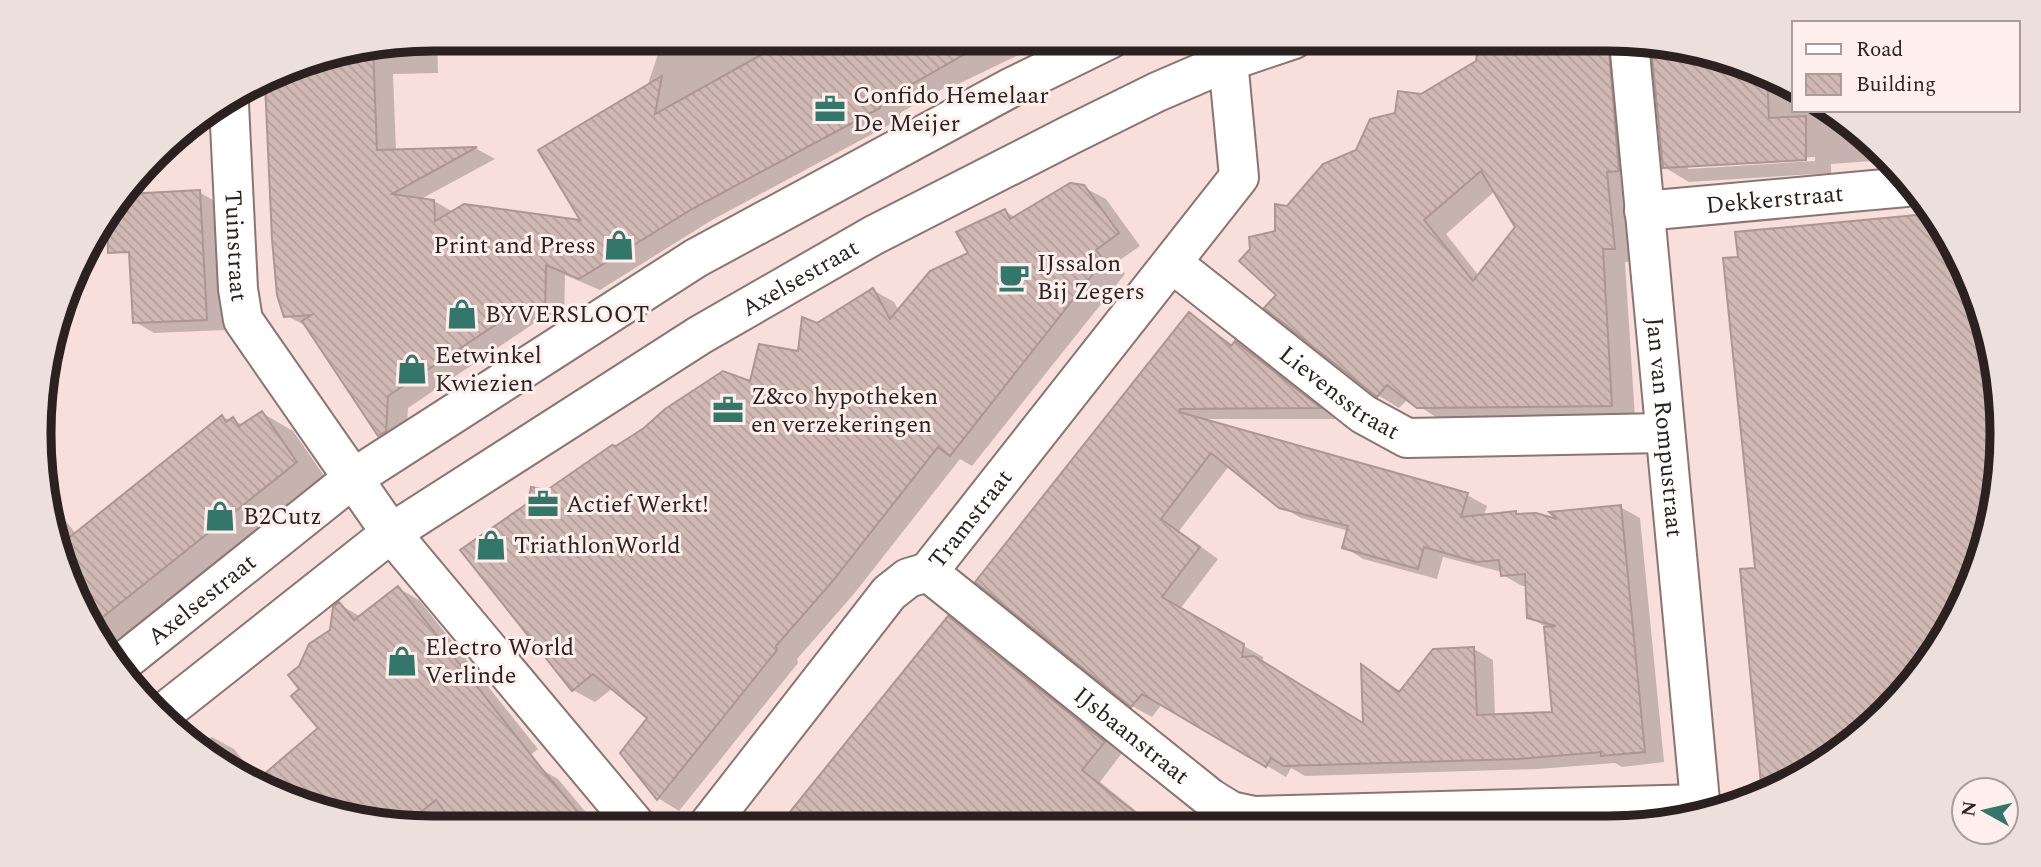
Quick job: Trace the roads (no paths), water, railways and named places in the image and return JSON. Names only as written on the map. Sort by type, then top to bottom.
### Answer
[{"type":"street","name":"Axelsestraat","points":[[125,660],[352,479],[696,258],[1012,87],[1084,51]]},
{"type":"street","name":"Axelsestraat","points":[[168,709],[391,533],[700,334],[874,235],[1157,92],[1225,51]]},
{"type":"street","points":[[1172,263],[1239,177],[1227,51]]},
{"type":"street","name":"Jan van Rompustraat","points":[[1630,52],[1701,805]]},
{"type":"street","name":"Tuinstraat","points":[[229,110],[237,289],[243,320],[352,479]]},
{"type":"street","name":"Dekkerstraat","points":[[1644,211],[1900,188]]},
{"type":"street","name":"Lievensstraat","points":[[1172,263],[1363,414],[1407,438],[1664,433]]},
{"type":"street","name":"Tramstraat","points":[[715,816],[889,593],[908,578],[928,572],[1172,263]]},
{"type":"street","points":[[352,479],[391,533],[628,816]]},
{"type":"street","name":"IJsbaanstraat","points":[[928,572],[1210,798],[1231,811],[1254,816],[1685,808]]},
{"type":"place","name":"Confido Hemelaar De Meijer","points":[[830,109]]},
{"type":"place","name":"Print and Press","points":[[619,245]]},
{"type":"place","name":"IJssalon Bij Zegers","points":[[1014,277]]},
{"type":"place","name":"BYVERSLOOT","points":[[462,314]]},
{"type":"place","name":"Eetwinkel Kwiezien","points":[[412,369]]},
{"type":"place","name":"Z&co hypotheken en verzekeringen","points":[[728,410]]},
{"type":"place","name":"Actief Werkt!","points":[[543,504]]},
{"type":"place","name":"B2Cutz","points":[[220,516]]},
{"type":"place","name":"TriathlonWorld","points":[[491,545]]},
{"type":"place","name":"Electro World Verlinde","points":[[402,661]]}]
